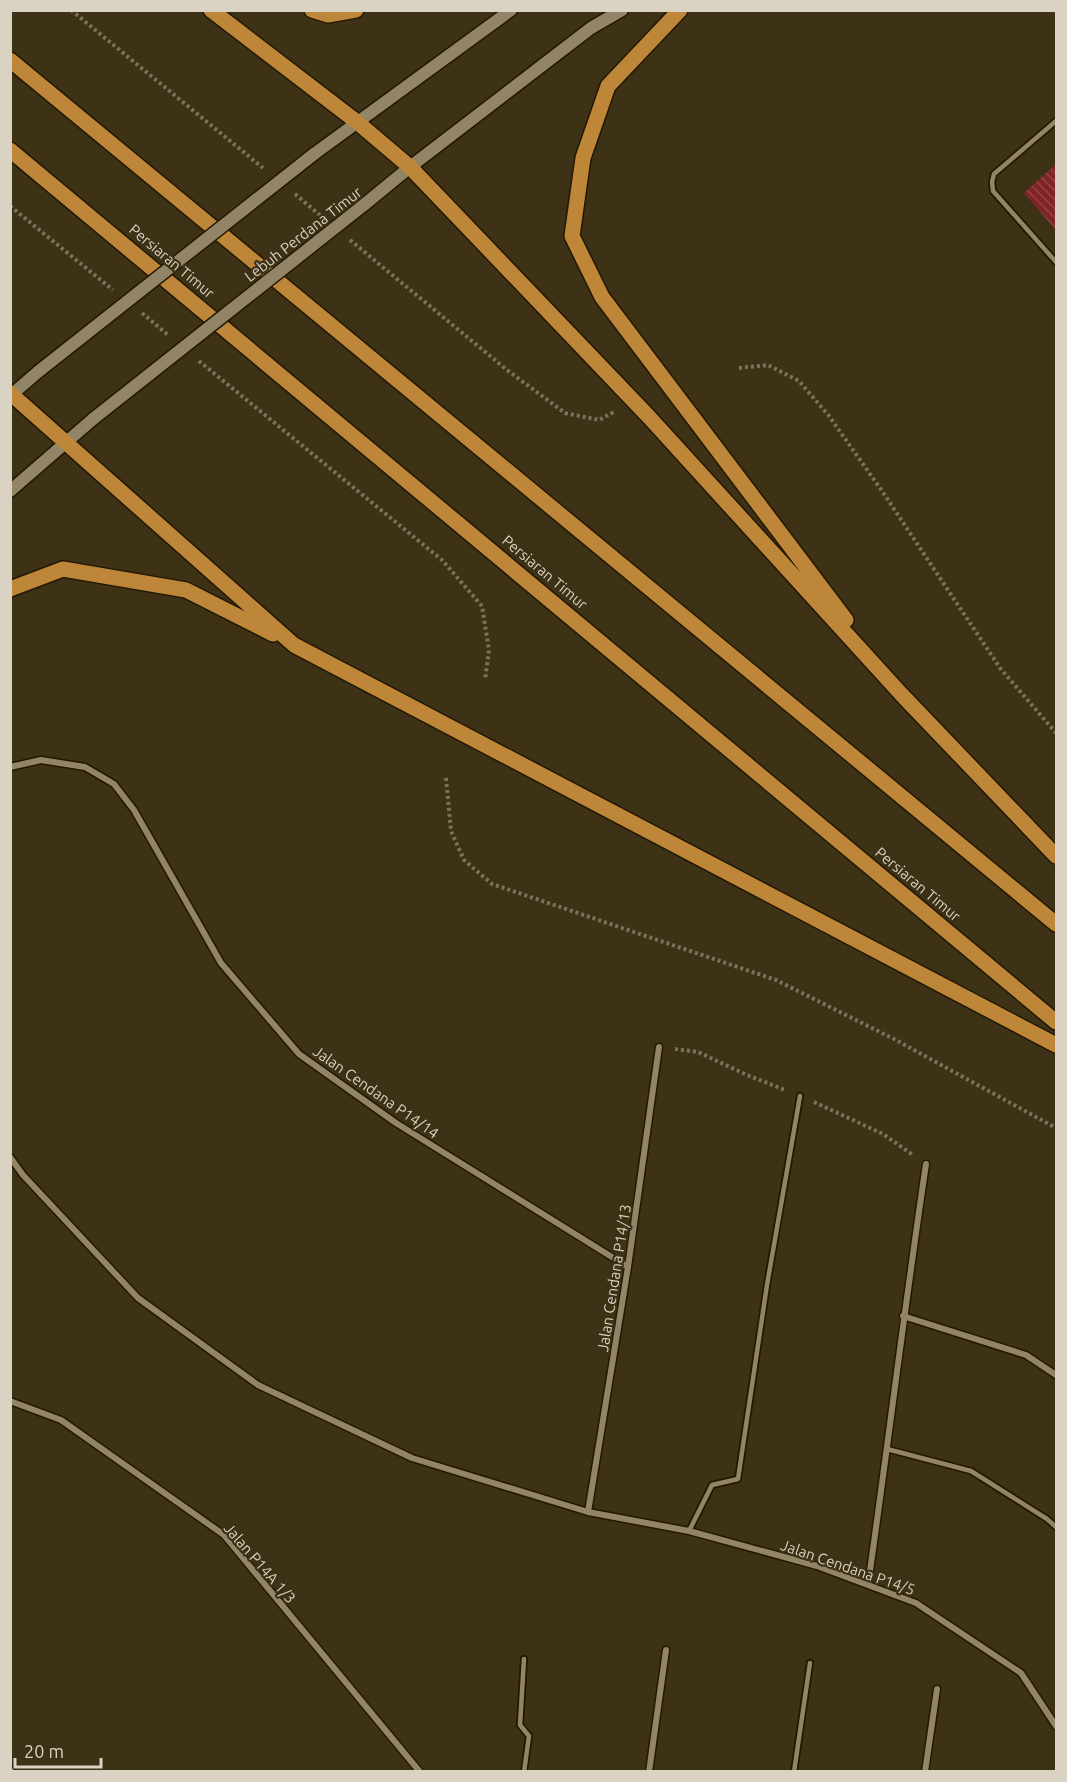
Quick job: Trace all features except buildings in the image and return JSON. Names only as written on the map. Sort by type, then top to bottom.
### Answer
[{"type":"main road","points":[[211,10],[357,122],[410,167],[648,417],[902,695],[1056,856]]},
{"type":"main road","points":[[312,10],[328,15],[356,10]]},
{"type":"main road","points":[[294,645],[11,394],[314,154],[511,10]]},
{"type":"main road","name":"Lebuh Perdana Timur","points":[[10,490],[93,418],[410,167],[591,28],[622,10]]},
{"type":"main road","points":[[680,10],[608,86],[583,158],[572,236],[602,297],[902,695]]},
{"type":"main road","points":[[10,60],[1056,924]]},
{"type":"main road","name":"Persiaran Timur","points":[[10,150],[1056,1022]]},
{"type":"main road","points":[[10,589],[63,569],[186,590],[1056,1045]]},
{"type":"street","name":"Jalan Cendana P14/14","points":[[10,767],[41,760],[85,767],[114,784],[135,810],[221,963],[299,1054],[396,1123],[628,1267]]},
{"type":"street","name":"Jalan Cendana P14/13","points":[[588,1512],[628,1267],[659,1047]]},
{"type":"street","points":[[10,1157],[23,1175],[138,1298],[258,1385],[412,1458],[588,1512]]},
{"type":"street","points":[[868,1585],[903,1316],[926,1164]]},
{"type":"street","points":[[903,1316],[1026,1355],[1056,1375]]},
{"type":"street","name":"Jalan P14A 1/3","points":[[10,1401],[61,1420],[224,1535],[420,1772]]},
{"type":"street","name":"Jalan Cendana P14/5","points":[[588,1512],[688,1531],[817,1566],[916,1603],[1021,1673],[1056,1726]]},
{"type":"street","points":[[649,1772],[666,1650]]},
{"type":"street","points":[[926,1772],[937,1689]]},
{"type":"lane","points":[[1056,121],[994,174],[992,182],[993,191],[1056,262]]},
{"type":"lane","points":[[688,1531],[711,1485],[738,1479],[767,1285],[800,1096]]},
{"type":"lane","points":[[887,1449],[971,1471],[1056,1527]]},
{"type":"lane","points":[[524,1659],[520,1725],[529,1736],[524,1772]]},
{"type":"lane","points":[[794,1772],[810,1663]]},
{"type":"path","points":[[10,206],[121,296]]},
{"type":"path","points":[[139,311],[176,341]]},
{"type":"path","points":[[194,356],[442,560],[482,606],[489,650],[485,680]]},
{"type":"path","points":[[739,368],[768,365],[799,381],[829,416],[1000,668],[1056,733]]},
{"type":"path","points":[[446,778],[451,831],[455,841],[464,860],[492,884],[776,980],[894,1039],[1056,1128]]}]
